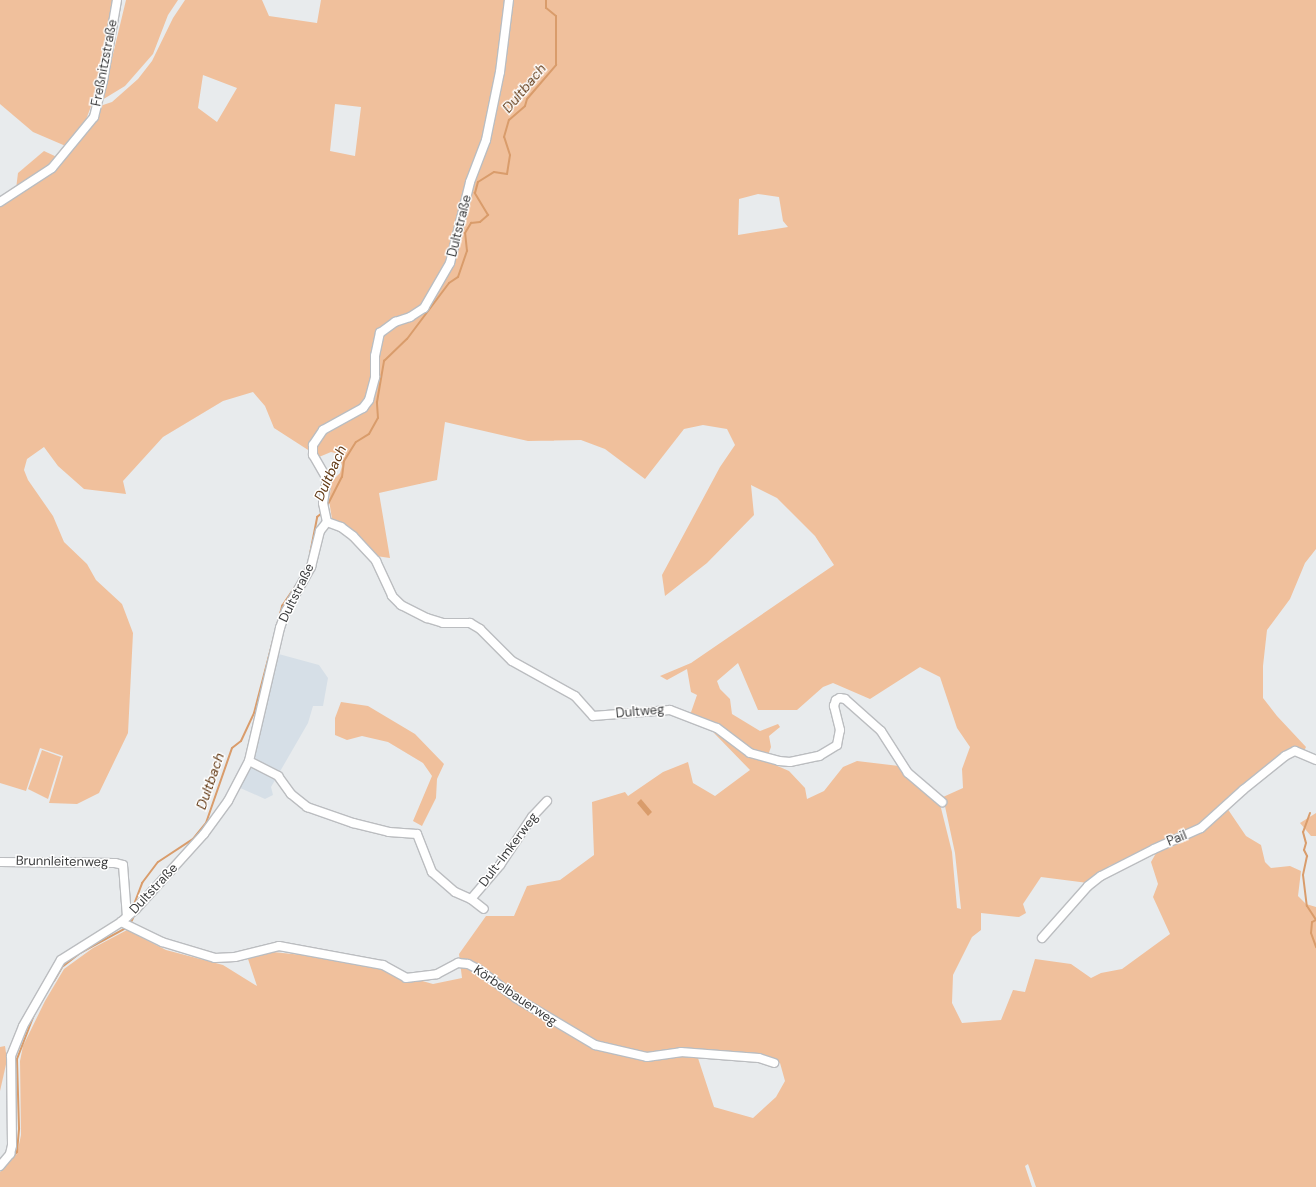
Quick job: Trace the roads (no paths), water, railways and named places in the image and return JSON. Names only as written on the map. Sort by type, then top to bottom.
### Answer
[{"type":"street","name":"Freßnitzstraße","points":[[0,202],[52,168],[94,117],[103,81],[117,0]]},
{"type":"street","name":"Dultstraße","points":[[0,1166],[10,1154],[12,1145],[11,1056],[22,1026],[62,960],[124,920],[204,834],[228,801],[249,761],[280,628],[286,611],[311,567],[320,531],[327,522],[325,509],[327,479],[312,450],[317,436],[323,430],[363,408],[369,400],[375,377],[375,356],[380,333],[395,322],[410,317],[424,308],[455,251],[470,182],[486,140],[500,72],[509,0]]},
{"type":"street","name":"Dultweg","points":[[327,522],[333,523],[353,536],[376,561],[392,596],[401,605],[427,618],[443,622],[470,623],[480,629],[512,661],[575,696],[593,716],[670,710],[717,728],[750,753],[779,762],[790,762],[819,756],[837,745],[840,730],[834,706],[836,700],[840,698],[845,700],[880,731],[908,773],[942,802]]},
{"type":"street","name":"Pail","points":[[1042,938],[1088,886],[1101,876],[1154,848],[1201,828],[1248,785],[1291,752],[1300,752],[1316,760]]},
{"type":"street","points":[[249,761],[278,776],[291,794],[307,807],[353,824],[389,832],[417,834],[432,872],[455,892],[471,899],[484,909]]},
{"type":"street","name":"Dult-Imkerweg","points":[[471,899],[500,865],[532,816],[548,801]]},
{"type":"street","name":"Brunnleitenweg","points":[[0,862],[115,863],[123,865],[124,920]]},
{"type":"street","name":"Körbelbauerweg","points":[[124,920],[162,942],[216,958],[235,957],[279,946],[383,965],[406,978],[437,974],[458,963],[468,964],[478,969],[516,998],[595,1045],[647,1057],[680,1052],[759,1058],[774,1063]]},
{"type":"waterway","name":"Dultbach","points":[[326,508],[342,477],[344,461],[356,442],[369,434],[378,418],[377,402],[384,361],[407,339],[449,283],[458,277],[467,251],[465,233],[471,223],[480,222],[488,215],[475,193],[478,182],[494,172],[507,174],[510,155],[504,137],[509,120],[525,106],[527,99],[556,65],[556,16],[546,8],[546,0]]},
{"type":"waterway","name":"Dultbach","points":[[310,554],[317,517],[322,513]]},
{"type":"waterway","name":"Dultbach","points":[[133,907],[142,883],[158,862],[193,839],[206,823],[232,748],[241,741],[254,713],[282,606],[298,582]]},
{"type":"waterway","points":[[1310,813],[1303,832],[1306,843],[1304,850],[1307,856],[1303,875],[1307,906],[1316,920],[1312,922],[1311,933],[1316,947]]},
{"type":"waterway","name":"Dultbach","points":[[130,924],[133,918]]},
{"type":"waterway","name":"Dultbach","points":[[54,981],[62,967],[80,953],[126,928]]},
{"type":"waterway","name":"Dultbach","points":[[12,1158],[17,1152],[19,1128],[17,1059],[35,1012]]}]
